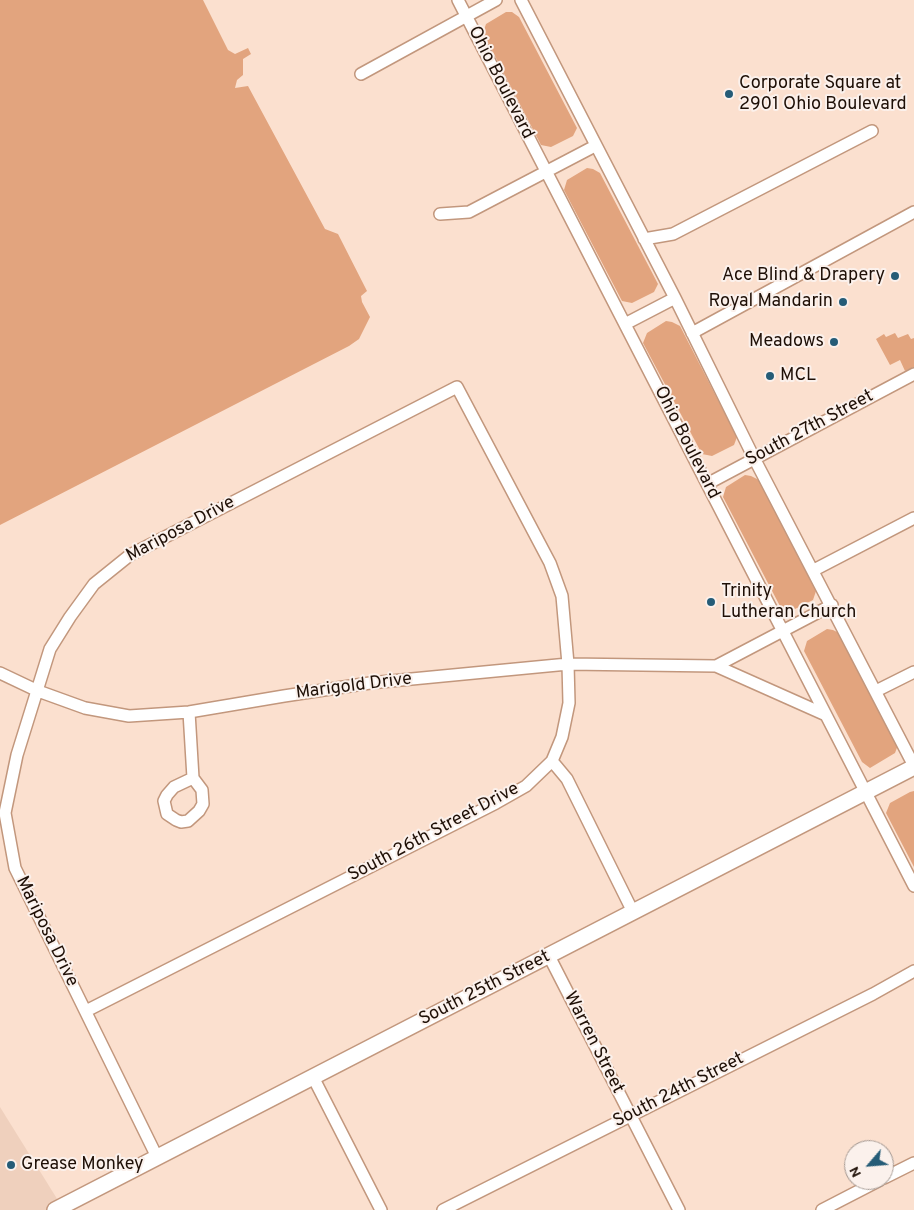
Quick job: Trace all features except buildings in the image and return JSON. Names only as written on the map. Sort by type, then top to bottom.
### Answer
[{"type":"main road","name":"South 25th Street","points":[[62,1209],[157,1157],[914,766]]},
{"type":"street","name":"Ohio Boulevard","points":[[458,0],[914,886]]},
{"type":"street","points":[[361,74],[496,0]]},
{"type":"street","points":[[521,0],[754,458],[814,570],[914,766]]},
{"type":"street","points":[[644,239],[673,234],[872,131]]},
{"type":"street","points":[[440,214],[469,212],[595,146]]},
{"type":"street","points":[[692,333],[914,212]]},
{"type":"street","points":[[625,324],[674,298]]},
{"type":"street","name":"South 27th Street","points":[[706,484],[914,374]]},
{"type":"street","name":"South 26th Street Drive","points":[[86,1011],[496,803],[526,786],[552,761],[562,737],[569,703],[568,664],[562,596],[550,563],[457,387]]},
{"type":"street","name":"Mariposa Drive","points":[[157,1157],[15,868],[4,814],[17,755],[50,649],[94,584],[130,555],[457,387]]},
{"type":"street","points":[[814,570],[914,518]]},
{"type":"street","name":"Marigold Drive","points":[[716,666],[832,605]]},
{"type":"street","name":"Marigold Drive","points":[[0,673],[38,691],[85,708],[129,716],[189,712],[370,683],[568,664],[716,666],[826,715]]},
{"type":"street","points":[[876,691],[914,672]]},
{"type":"street","points":[[189,712],[193,778]]},
{"type":"street","points":[[552,761],[567,779],[633,912]]},
{"type":"street","name":"Warren Street","points":[[549,956],[679,1210]]},
{"type":"street","name":"South 24th Street","points":[[443,1210],[873,994],[914,971]]},
{"type":"street","points":[[313,1078],[381,1210]]},
{"type":"street","points":[[894,1173],[914,1163]]},
{"type":"street","points":[[822,1210],[861,1190]]},
{"type":"shaded area","points":[[0,0],[203,0],[228,50],[235,54],[248,48],[251,54],[243,59],[243,75],[237,80],[235,88],[248,86],[325,229],[338,234],[367,291],[361,296],[370,317],[359,339],[349,346],[0,525]]},
{"type":"shaded area","points":[[506,12],[512,12],[519,17],[577,128],[573,136],[551,147],[541,145],[483,33],[486,24]]},
{"type":"shaded area","points":[[587,168],[600,173],[658,284],[654,292],[632,303],[622,301],[564,190],[567,180]]},
{"type":"shaded area","points":[[666,321],[680,326],[737,437],[734,445],[712,456],[702,454],[643,343],[647,333]]},
{"type":"shaded area","points":[[895,333],[898,338],[908,334],[911,339],[914,338],[914,367],[905,371],[900,360],[890,365],[876,339],[884,334],[886,337]]},
{"type":"shaded area","points":[[745,475],[759,480],[816,591],[813,600],[791,611],[781,608],[723,497],[726,487]]},
{"type":"shaded area","points":[[827,629],[841,634],[898,745],[895,753],[870,768],[862,762],[804,651],[807,641]]},
{"type":"shaded area","points":[[914,791],[914,867],[886,813],[890,803]]},
{"type":"shaded area","points":[[0,1107],[64,1210],[0,1210]]},
{"type":"place","name":"Corporate Square at 2901 Ohio Boulevard","points":[[729,94]]},
{"type":"place","name":"Ace Blind & Drapery","points":[[895,276]]},
{"type":"place","name":"Royal Mandarin","points":[[843,302]]},
{"type":"place","name":"Meadows","points":[[834,342]]},
{"type":"place","name":"MCL","points":[[770,376]]},
{"type":"place","name":"Trinity Lutheran Church","points":[[711,602]]},
{"type":"place","name":"Grease Monkey","points":[[11,1165]]}]
